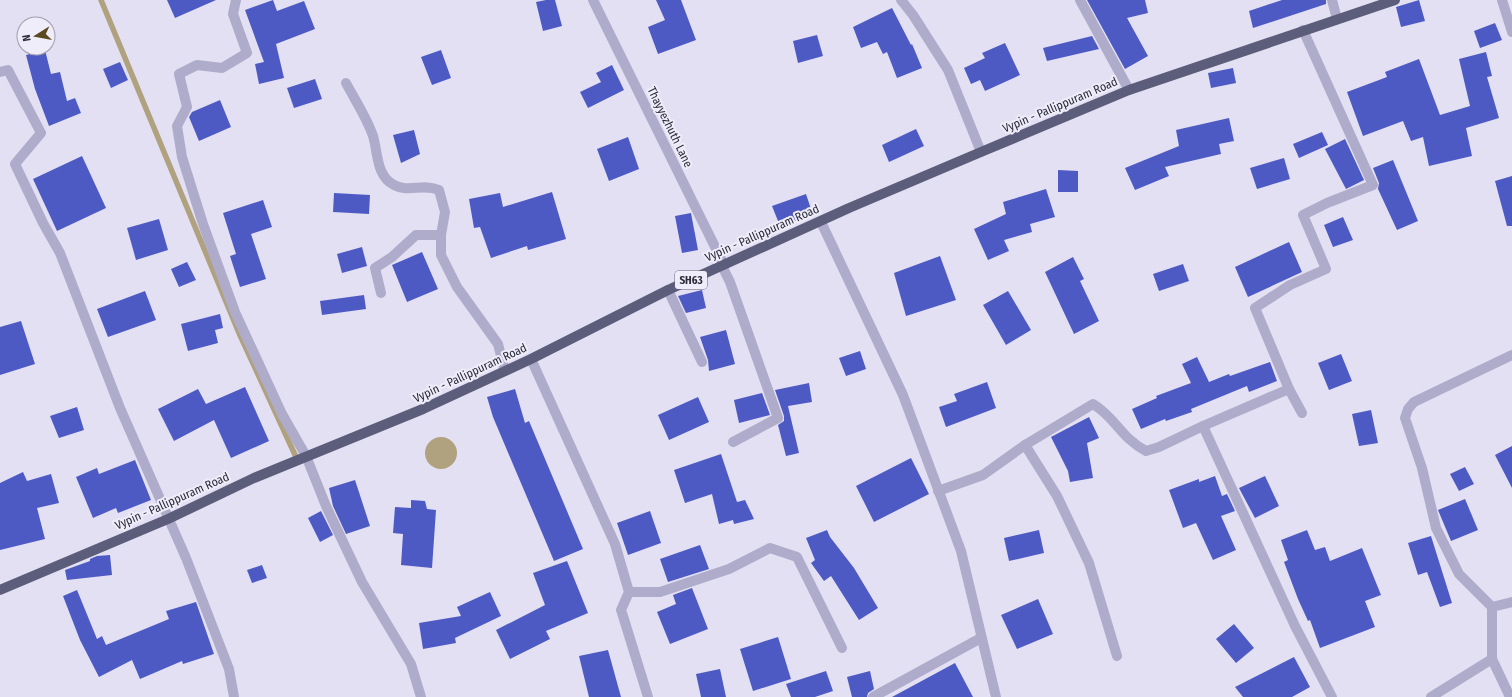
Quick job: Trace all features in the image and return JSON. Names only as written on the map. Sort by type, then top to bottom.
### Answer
[{"type":"main road","name":"Vypin - Pallippuram Road","points":[[0,590],[168,519],[254,478],[423,409],[531,359],[668,290],[980,152],[1129,90],[1395,0]]},
{"type":"street","points":[[236,0],[233,14],[247,53],[222,68],[197,64],[179,74],[187,107],[177,126],[182,157],[235,312],[282,414],[306,456],[326,506],[362,582],[411,664],[421,697]]},
{"type":"street","name":"Thayyezhuth Lane","points":[[593,0],[723,265],[778,418],[734,442]]},
{"type":"street","points":[[901,0],[913,15],[948,70],[980,152]]},
{"type":"street","points":[[1080,0],[1129,90]]},
{"type":"street","points":[[1332,0],[1337,19]]},
{"type":"street","points":[[1502,0],[1512,32]]},
{"type":"street","points":[[1302,413],[1289,388],[1255,308],[1290,285],[1326,269],[1303,215],[1327,203],[1373,185],[1303,30]]},
{"type":"street","points":[[0,72],[8,70],[41,134],[15,164],[43,223],[60,253],[120,408],[186,558],[229,669],[234,697]]},
{"type":"street","points":[[346,84],[373,135],[384,175],[392,184],[402,189],[431,186],[439,190],[445,212],[441,255],[457,287],[472,304],[498,344],[506,371]]},
{"type":"street","points":[[821,222],[903,395],[961,551],[979,620],[981,638],[991,669],[996,697]]},
{"type":"street","points":[[381,293],[375,268],[392,257],[416,236],[442,236]]},
{"type":"street","points":[[668,290],[702,362]]},
{"type":"street","points":[[1510,697],[1492,659],[1492,607],[1459,574],[1436,528],[1422,468],[1405,418],[1408,409],[1414,402],[1512,355]]},
{"type":"street","points":[[531,359],[615,544],[629,592],[621,610],[648,697]]},
{"type":"street","points":[[938,491],[982,476],[1025,445],[1093,404],[1105,412],[1132,444],[1146,451],[1159,447],[1289,388]]},
{"type":"street","points":[[1203,426],[1292,619],[1332,697]]},
{"type":"street","points":[[1025,445],[1058,496],[1089,563],[1118,656]]},
{"type":"street","points":[[629,592],[660,592],[729,569],[770,548],[797,557],[842,648]]},
{"type":"street","points":[[1492,607],[1512,602]]},
{"type":"street","points":[[874,697],[981,638]]},
{"type":"street","points":[[1431,697],[1492,659]]},
{"type":"shaded area","points":[[438,437],[444,437],[454,444],[457,453],[456,459],[450,466],[444,469],[438,469],[428,462],[425,456],[425,450],[432,440]]},
{"type":"building","points":[[167,0],[216,0],[175,18]]},
{"type":"building","points":[[273,0],[277,11],[304,1],[315,29],[276,44],[284,78],[259,84],[255,64],[264,62],[245,10]]},
{"type":"building","points":[[555,0],[562,26],[543,31],[536,2]]},
{"type":"building","points":[[656,0],[681,0],[696,40],[658,54],[648,27],[665,20]]},
{"type":"building","points":[[1087,0],[1145,0],[1148,13],[1127,18],[1148,56],[1125,69]]},
{"type":"building","points":[[1282,0],[1326,0],[1326,4],[1253,28],[1249,11]]},
{"type":"building","points":[[1419,0],[1425,21],[1401,27],[1396,7]]},
{"type":"building","points":[[892,8],[911,45],[912,44],[922,68],[897,78],[887,52],[883,54],[877,42],[861,48],[853,27]]},
{"type":"building","points":[[1495,23],[1502,40],[1480,48],[1474,31]]},
{"type":"building","points":[[817,35],[823,56],[798,63],[793,41]]},
{"type":"building","points":[[1092,36],[1099,49],[1047,61],[1043,48]]},
{"type":"building","points":[[1005,43],[1020,75],[985,91],[980,80],[971,84],[964,68],[985,58],[982,53]]},
{"type":"building","points":[[441,50],[451,78],[432,85],[421,57]]},
{"type":"building","points":[[1486,52],[1492,76],[1487,77],[1499,118],[1466,128],[1472,156],[1429,166],[1423,137],[1411,141],[1403,121],[1363,136],[1347,92],[1387,77],[1385,72],[1419,59],[1440,115],[1470,106],[1459,59]]},
{"type":"building","points":[[26,56],[46,56],[51,74],[60,72],[67,101],[75,98],[81,113],[49,126],[35,89]]},
{"type":"building","points":[[120,62],[128,80],[111,88],[103,69]]},
{"type":"building","points":[[612,65],[624,90],[588,108],[580,92],[601,82],[596,73]]},
{"type":"building","points":[[1233,68],[1236,83],[1211,88],[1208,73]]},
{"type":"building","points":[[315,79],[322,99],[294,108],[287,88]]},
{"type":"building","points":[[220,100],[231,127],[199,141],[189,117],[192,112]]},
{"type":"building","points":[[1229,118],[1234,141],[1219,144],[1221,154],[1165,167],[1169,176],[1135,190],[1125,168],[1179,146],[1176,130]]},
{"type":"building","points":[[916,129],[924,146],[889,162],[882,145]]},
{"type":"building","points":[[414,130],[420,154],[401,163],[393,135]]},
{"type":"building","points":[[1322,132],[1328,145],[1299,158],[1293,144]]},
{"type":"building","points":[[628,137],[639,169],[609,181],[597,149]]},
{"type":"building","points":[[1345,139],[1364,180],[1346,189],[1325,149]]},
{"type":"building","points":[[82,156],[106,208],[57,231],[33,179]]},
{"type":"building","points":[[1284,158],[1290,179],[1257,189],[1250,168]]},
{"type":"building","points":[[1393,160],[1418,221],[1397,230],[1378,189],[1379,183],[1373,168]]},
{"type":"building","points":[[1058,170],[1078,171],[1078,192],[1058,192]]},
{"type":"building","points":[[1512,176],[1512,226],[1507,226],[1495,181]]},
{"type":"building","points":[[1046,189],[1055,217],[1030,224],[1032,232],[1004,240],[1009,251],[988,260],[974,229],[1006,214],[1003,202]]},
{"type":"building","points":[[552,192],[566,239],[528,250],[527,246],[491,258],[480,227],[474,228],[469,199],[500,193],[503,207]]},
{"type":"building","points":[[334,193],[370,195],[369,214],[333,212]]},
{"type":"building","points":[[806,194],[813,215],[780,226],[772,206]]},
{"type":"building","points":[[263,200],[272,227],[251,234],[266,279],[240,287],[230,256],[236,254],[223,213]]},
{"type":"building","points":[[691,213],[698,250],[682,253],[675,216]]},
{"type":"building","points":[[1343,217],[1353,240],[1333,247],[1324,225]]},
{"type":"building","points":[[159,219],[168,250],[136,260],[127,228]]},
{"type":"building","points":[[1289,242],[1302,272],[1248,297],[1235,267]]},
{"type":"building","points":[[362,247],[367,266],[342,273],[337,254]]},
{"type":"building","points":[[422,252],[438,289],[407,302],[392,265]]},
{"type":"building","points":[[940,256],[956,300],[906,316],[894,273]]},
{"type":"building","points":[[1073,257],[1084,279],[1080,281],[1099,321],[1074,334],[1045,272]]},
{"type":"building","points":[[187,262],[196,280],[179,287],[171,269]]},
{"type":"building","points":[[1183,264],[1189,281],[1159,291],[1153,274]]},
{"type":"building","points":[[702,290],[706,308],[686,313],[678,296]]},
{"type":"building","points":[[145,291],[156,320],[108,337],[97,309]]},
{"type":"building","points":[[1008,291],[1031,330],[1006,345],[983,305]]},
{"type":"building","points":[[364,295],[366,309],[322,315],[320,301]]},
{"type":"building","points":[[220,314],[223,328],[215,330],[218,343],[188,351],[181,324]]},
{"type":"building","points":[[21,321],[35,364],[0,375],[0,327]]},
{"type":"building","points":[[726,330],[735,364],[709,371],[708,360],[700,337]]},
{"type":"building","points":[[860,351],[866,369],[846,376],[839,358]]},
{"type":"building","points":[[1341,354],[1352,381],[1329,390],[1318,363]]},
{"type":"building","points":[[1197,357],[1209,382],[1229,374],[1230,376],[1270,362],[1277,381],[1249,392],[1247,386],[1191,409],[1192,412],[1166,421],[1165,419],[1141,429],[1132,409],[1157,398],[1156,396],[1191,383],[1182,364]]},
{"type":"building","points":[[987,382],[996,408],[946,427],[939,407],[957,401],[954,394]]},
{"type":"building","points":[[809,383],[812,402],[788,406],[799,453],[786,456],[778,425],[784,421],[784,416],[775,390]]},
{"type":"building","points":[[245,387],[269,441],[231,458],[214,420],[174,441],[158,409],[198,389],[206,404]]},
{"type":"building","points":[[515,389],[525,423],[529,421],[583,549],[554,561],[493,417],[487,397]]},
{"type":"building","points":[[762,393],[770,415],[739,423],[734,400]]},
{"type":"building","points":[[698,397],[709,422],[669,440],[658,415]]},
{"type":"building","points":[[77,407],[84,430],[59,438],[50,416]]},
{"type":"building","points":[[1371,410],[1378,443],[1359,446],[1352,414]]},
{"type":"building","points":[[1089,417],[1099,438],[1087,443],[1093,478],[1070,482],[1068,471],[1051,437]]},
{"type":"building","points":[[1512,446],[1512,488],[1495,455]]},
{"type":"building","points":[[721,454],[737,502],[745,500],[754,519],[734,524],[733,520],[719,524],[712,494],[685,503],[674,470]]},
{"type":"building","points":[[911,458],[929,494],[874,522],[856,486]]},
{"type":"building","points":[[135,460],[151,500],[118,513],[116,508],[93,518],[76,477],[97,468],[99,474]]},
{"type":"building","points":[[1465,467],[1474,484],[1459,491],[1450,474]]},
{"type":"building","points":[[23,472],[27,481],[51,474],[59,503],[37,508],[45,539],[0,550],[0,483]]},
{"type":"building","points":[[1215,476],[1222,496],[1227,494],[1235,511],[1221,516],[1236,550],[1213,560],[1196,523],[1183,528],[1169,490],[1199,479],[1199,482]]},
{"type":"building","points":[[1265,476],[1279,506],[1255,518],[1239,488]]},
{"type":"building","points":[[355,480],[370,526],[346,534],[333,506],[329,488]]},
{"type":"building","points":[[1465,499],[1478,530],[1451,541],[1438,510]]},
{"type":"building","points":[[411,500],[425,501],[427,509],[436,510],[432,568],[401,565],[403,534],[393,533],[395,507],[411,508]]},
{"type":"building","points":[[321,511],[333,535],[320,542],[308,518]]},
{"type":"building","points":[[650,511],[661,543],[628,555],[617,523]]},
{"type":"building","points":[[827,530],[830,537],[854,568],[878,608],[859,620],[831,576],[824,581],[811,563],[815,560],[806,538]]},
{"type":"building","points":[[1039,530],[1044,553],[1009,561],[1004,538]]},
{"type":"building","points":[[1307,530],[1315,550],[1325,547],[1330,561],[1362,548],[1381,595],[1365,601],[1375,627],[1320,648],[1310,620],[1308,621],[1298,599],[1284,562],[1288,560],[1281,540]]},
{"type":"building","points":[[1431,536],[1452,603],[1440,607],[1427,572],[1418,575],[1408,543]]},
{"type":"building","points":[[700,545],[709,569],[668,582],[660,559]]},
{"type":"building","points":[[110,555],[112,575],[67,580],[65,570],[90,561],[90,559],[97,556]]},
{"type":"building","points":[[567,561],[588,613],[546,631],[550,639],[510,659],[496,630],[545,605],[533,573]]},
{"type":"building","points":[[262,565],[267,578],[252,583],[247,570]]},
{"type":"building","points":[[692,588],[708,629],[670,644],[657,612],[676,604],[673,595]]},
{"type":"building","points":[[77,590],[97,639],[102,636],[106,645],[169,619],[166,611],[196,602],[214,654],[183,664],[182,661],[140,679],[132,660],[99,677],[80,640],[63,596]]},
{"type":"building","points":[[490,592],[501,616],[455,638],[456,643],[423,649],[419,623],[461,616],[457,607]]},
{"type":"building","points":[[1038,599],[1053,634],[1017,649],[1001,615]]},
{"type":"building","points":[[1234,624],[1254,648],[1236,663],[1216,639]]},
{"type":"building","points":[[778,637],[791,679],[753,691],[740,649]]},
{"type":"building","points":[[608,650],[621,697],[589,697],[579,656]]},
{"type":"building","points":[[1294,657],[1310,687],[1292,697],[1243,697],[1235,687]]},
{"type":"building","points":[[955,663],[973,697],[892,697]]},
{"type":"building","points":[[720,669],[726,697],[701,697],[696,674]]},
{"type":"building","points":[[826,671],[833,691],[815,697],[791,697],[786,684]]},
{"type":"building","points":[[870,671],[874,689],[868,693],[867,697],[852,697],[847,677]]},
{"type":"waterway","points":[[101,0],[239,333],[296,457]]}]
